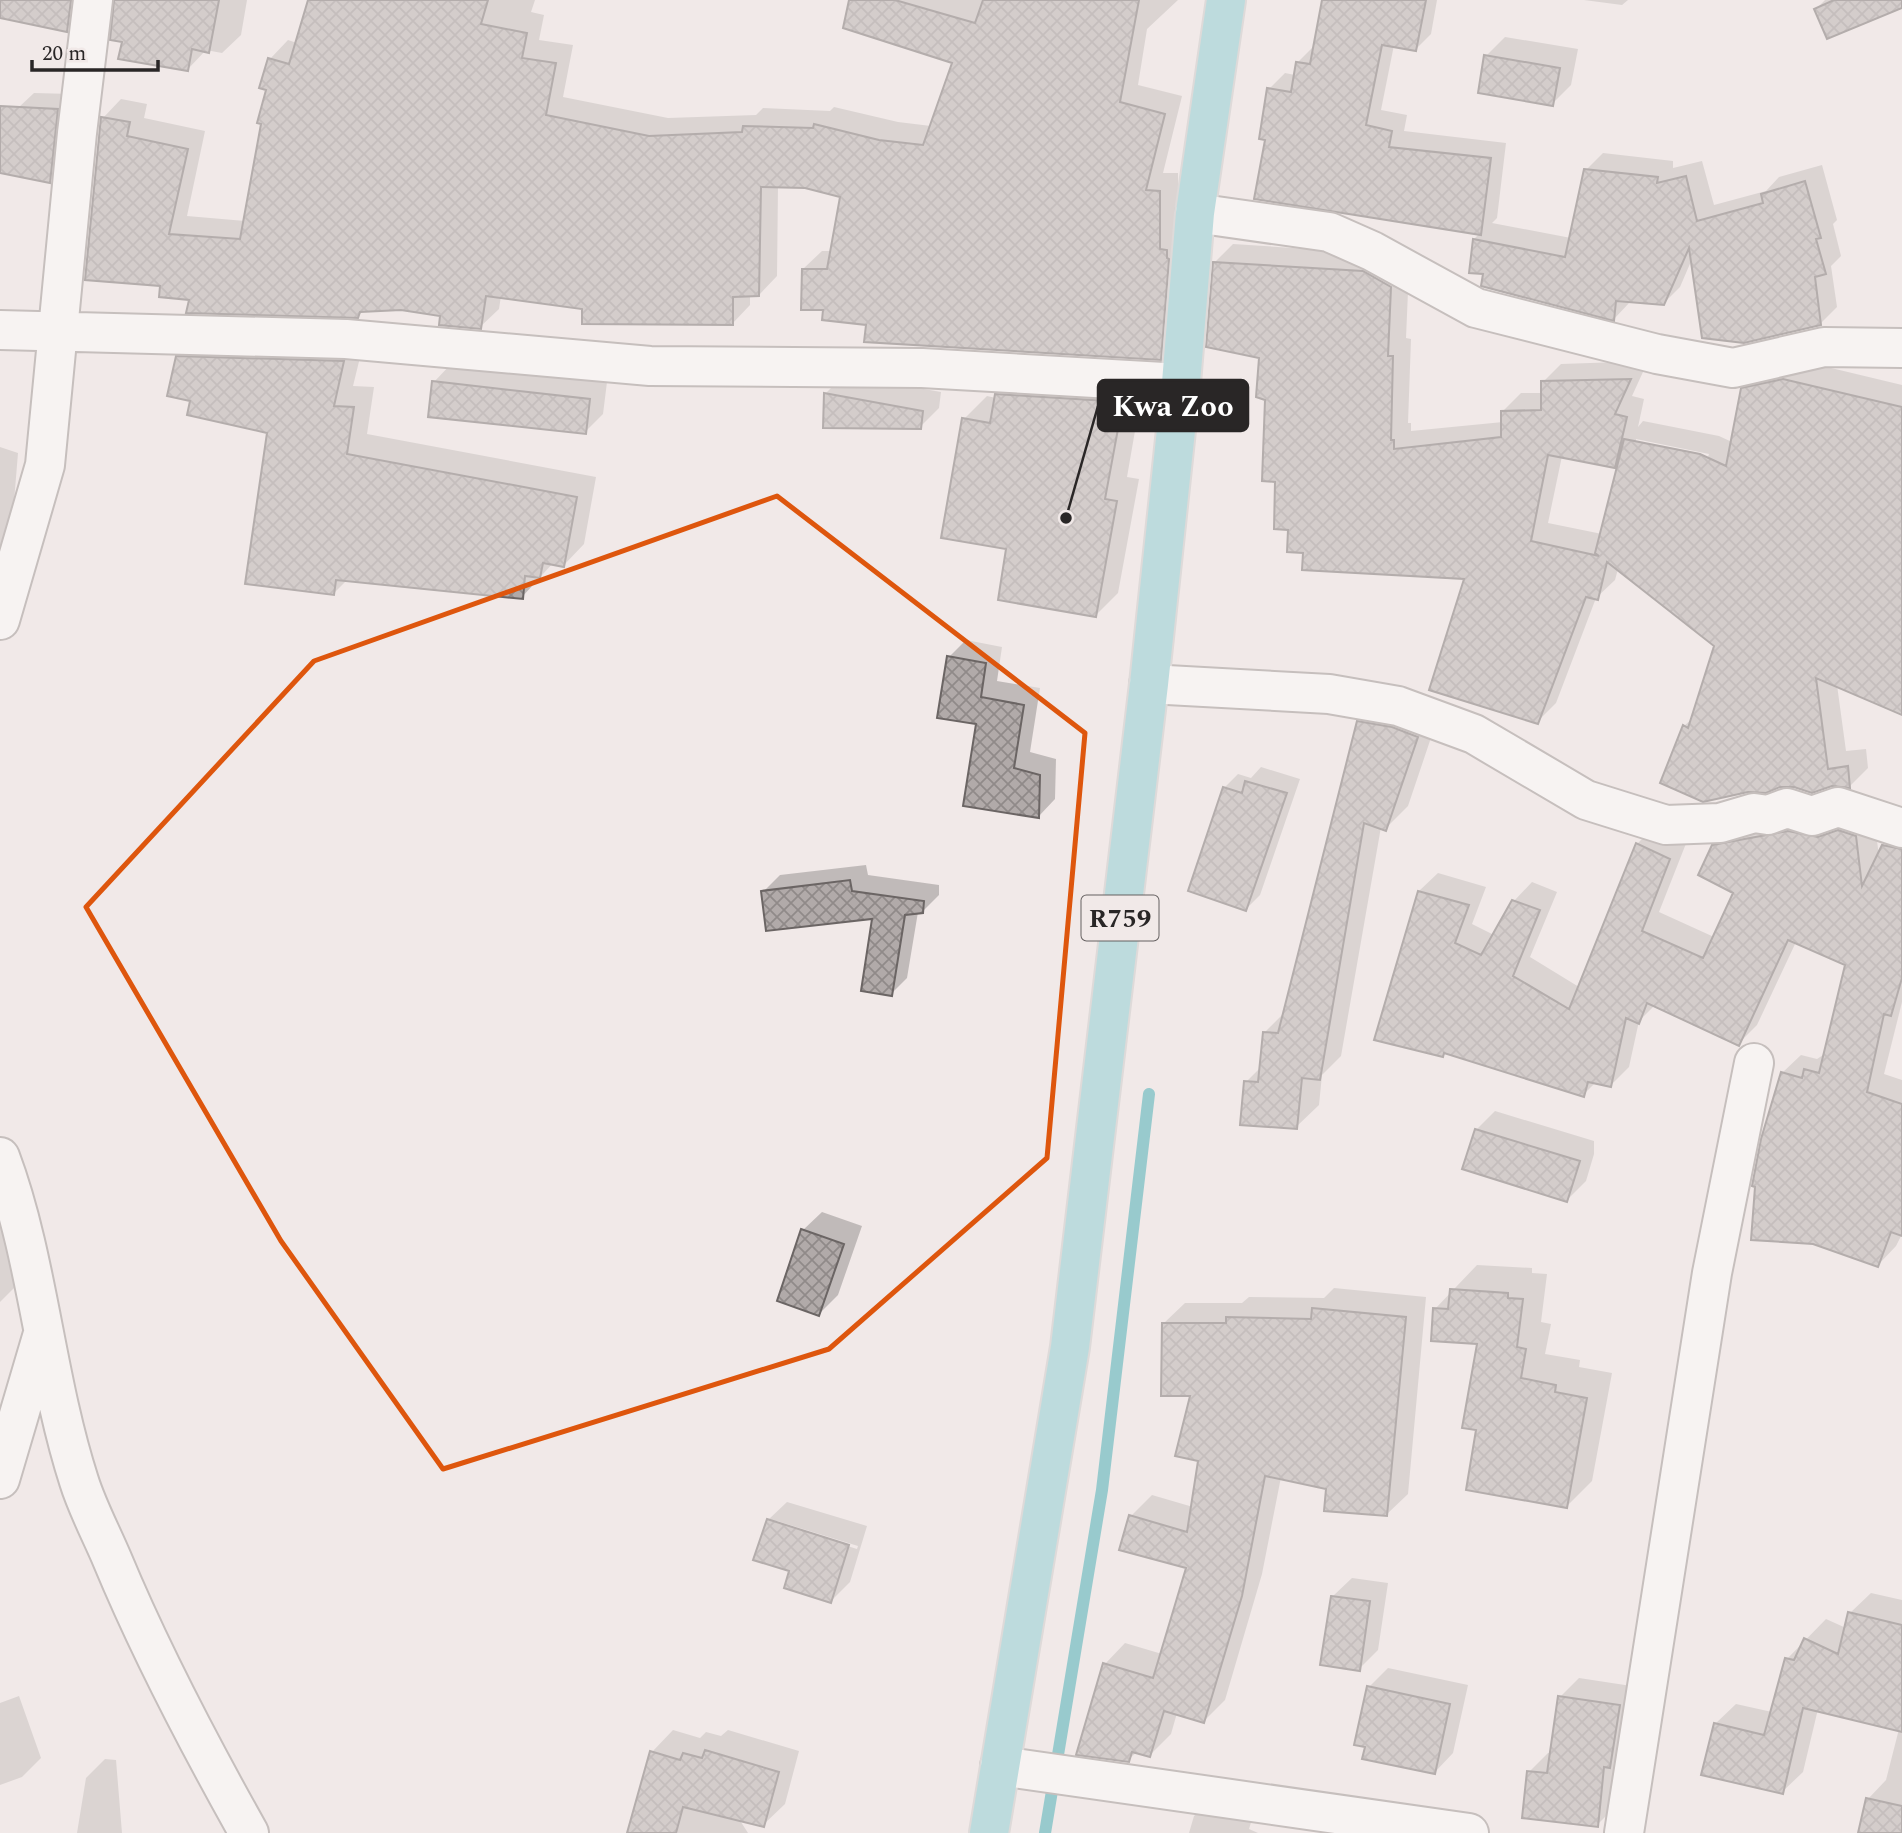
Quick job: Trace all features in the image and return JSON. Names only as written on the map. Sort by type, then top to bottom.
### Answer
[{"type":"main road","name":"R759","points":[[989,1833],[1070,1347],[1149,684],[1181,383],[1195,213],[1226,0]]},
{"type":"street","points":[[0,620],[45,465],[93,0]]},
{"type":"street","points":[[1195,213],[1329,232],[1372,251],[1476,308],[1657,354],[1732,368],[1824,347],[1902,348]]},
{"type":"street","points":[[0,330],[346,339],[650,366],[922,368],[1181,383]]},
{"type":"street","points":[[1149,684],[1329,694],[1398,706],[1474,734],[1586,800],[1666,825],[1720,822],[1754,813],[1768,815],[1787,808],[1812,816],[1838,807],[1902,828]]},
{"type":"street","points":[[1624,1833],[1712,1273],[1754,1063]]},
{"type":"street","points":[[0,1157],[15,1196],[43,1337],[79,1482],[131,1602],[199,1744],[248,1833]]},
{"type":"street","points":[[0,1479],[43,1337]]},
{"type":"street","points":[[1000,1766],[1469,1833]]},
{"type":"highlighted area","points":[[777,496],[1085,733],[1047,1158],[829,1349],[443,1469],[281,1241],[86,907],[314,661]]},
{"type":"building","points":[[0,0],[71,0],[67,32],[0,18]]},
{"type":"building","points":[[114,0],[219,0],[209,53],[192,49],[188,71],[118,59],[122,42],[110,40]]},
{"type":"building","points":[[308,0],[488,0],[481,24],[527,33],[522,58],[556,63],[546,115],[649,136],[742,132],[743,126],[813,128],[814,124],[879,140],[923,145],[952,63],[843,28],[849,0],[895,0],[975,23],[983,0],[1139,0],[1120,102],[1165,114],[1146,190],[1160,191],[1160,249],[1167,250],[1169,259],[1161,360],[864,342],[866,325],[822,320],[823,310],[801,310],[802,269],[827,269],[840,197],[805,188],[761,187],[759,296],[733,297],[733,325],[582,324],[582,309],[486,296],[481,329],[439,325],[440,316],[401,310],[360,312],[358,318],[186,313],[189,300],[159,297],[160,286],[85,280],[101,117],[130,122],[127,136],[188,149],[169,234],[240,239],[261,124],[257,123],[266,90],[259,88],[268,58],[289,64]]},
{"type":"building","points":[[1322,0],[1426,0],[1416,51],[1382,45],[1366,125],[1392,131],[1389,147],[1491,158],[1481,235],[1254,199],[1265,140],[1259,139],[1267,88],[1291,92],[1296,62],[1310,64]]},
{"type":"building","points":[[1834,0],[1902,0],[1902,8],[1827,39],[1814,9]]},
{"type":"building","points":[[1484,55],[1560,68],[1553,106],[1478,93]]},
{"type":"building","points":[[0,106],[58,109],[50,183],[0,173]]},
{"type":"building","points":[[1584,169],[1658,177],[1657,183],[1686,176],[1697,221],[1763,203],[1761,194],[1805,181],[1821,238],[1816,239],[1826,274],[1815,277],[1821,325],[1744,343],[1702,338],[1689,248],[1664,305],[1616,301],[1614,321],[1481,286],[1483,274],[1469,273],[1473,239],[1565,257]]},
{"type":"building","points":[[1213,262],[1363,271],[1391,287],[1388,356],[1393,356],[1391,440],[1394,440],[1394,449],[1501,437],[1501,411],[1541,410],[1541,381],[1631,379],[1615,414],[1627,417],[1615,468],[1548,455],[1531,541],[1599,556],[1595,553],[1624,439],[1700,454],[1726,466],[1741,388],[1783,379],[1902,407],[1902,715],[1816,678],[1828,769],[1848,766],[1850,788],[1832,786],[1812,793],[1794,787],[1780,787],[1766,793],[1748,792],[1703,802],[1660,783],[1683,725],[1688,728],[1714,646],[1607,562],[1598,600],[1586,597],[1538,724],[1429,690],[1464,579],[1302,570],[1303,553],[1287,552],[1288,530],[1274,529],[1275,482],[1262,481],[1265,400],[1256,397],[1259,358],[1206,347]]},
{"type":"building","points":[[176,356],[344,361],[334,406],[354,407],[347,454],[577,497],[564,567],[543,563],[540,578],[525,576],[523,599],[336,580],[334,595],[245,584],[267,433],[187,415],[190,401],[167,396]]},
{"type":"building","points":[[432,381],[590,399],[586,434],[428,417]]},
{"type":"building","points":[[824,393],[923,411],[921,429],[823,428]]},
{"type":"building","points":[[995,394],[1123,402],[1105,499],[1117,501],[1096,617],[998,600],[1006,549],[941,538],[962,418],[990,423]]},
{"type":"building","points":[[947,656],[986,663],[981,697],[1024,705],[1014,768],[1040,775],[1039,818],[963,806],[976,724],[937,718]]},
{"type":"building","points":[[1357,721],[1392,727],[1418,737],[1386,831],[1364,823],[1320,1080],[1302,1078],[1297,1129],[1240,1125],[1244,1081],[1258,1082],[1263,1032],[1278,1033]]},
{"type":"building","points":[[1245,781],[1287,793],[1246,911],[1188,891],[1223,787],[1242,793]]},
{"type":"building","points":[[1838,830],[1856,836],[1862,886],[1882,845],[1902,849],[1902,978],[1891,1016],[1884,1014],[1867,1092],[1902,1104],[1902,1236],[1891,1232],[1878,1267],[1813,1244],[1751,1240],[1755,1187],[1752,1186],[1761,1139],[1781,1072],[1802,1078],[1804,1069],[1819,1073],[1845,965],[1788,940],[1739,1046],[1647,1003],[1639,1024],[1626,1018],[1611,1087],[1588,1082],[1584,1097],[1444,1053],[1443,1057],[1374,1040],[1418,891],[1469,905],[1455,943],[1481,955],[1512,900],[1540,910],[1513,976],[1569,1009],[1636,843],[1670,859],[1642,931],[1703,958],[1733,893],[1698,875],[1712,845],[1788,831],[1818,837]]},
{"type":"building","points":[[850,880],[852,891],[924,901],[923,913],[905,915],[892,996],[861,991],[872,919],[766,931],[761,891]]},
{"type":"building","points":[[1475,1129],[1580,1161],[1567,1202],[1462,1169]]},
{"type":"building","points":[[801,1229],[844,1244],[819,1316],[777,1301]]},
{"type":"building","points":[[1450,1289],[1508,1293],[1508,1298],[1523,1299],[1517,1347],[1526,1349],[1521,1378],[1556,1385],[1555,1392],[1587,1398],[1567,1508],[1466,1490],[1476,1430],[1462,1428],[1477,1344],[1431,1341],[1433,1308],[1448,1309]]},
{"type":"building","points":[[1312,1308],[1406,1317],[1387,1516],[1324,1511],[1326,1489],[1265,1476],[1242,1596],[1204,1723],[1164,1711],[1150,1757],[1132,1752],[1129,1762],[1076,1755],[1103,1663],[1153,1678],[1186,1568],[1119,1550],[1129,1515],[1187,1532],[1198,1461],[1175,1456],[1190,1396],[1161,1396],[1162,1323],[1226,1323],[1226,1317],[1311,1319]]},
{"type":"building","points":[[767,1519],[849,1545],[831,1603],[784,1588],[789,1571],[753,1560]]},
{"type":"building","points":[[1331,1596],[1370,1601],[1360,1671],[1320,1665]]},
{"type":"building","points":[[1848,1612],[1902,1625],[1902,1732],[1803,1708],[1783,1794],[1701,1775],[1714,1723],[1764,1735],[1785,1658],[1794,1660],[1804,1638],[1838,1654]]},
{"type":"building","points":[[1367,1686],[1450,1704],[1435,1774],[1362,1759],[1365,1747],[1354,1745]]},
{"type":"building","points":[[1558,1696],[1620,1705],[1610,1768],[1604,1767],[1598,1827],[1522,1818],[1527,1771],[1547,1773]]},
{"type":"building","points":[[705,1750],[779,1772],[764,1827],[683,1807],[676,1833],[627,1833],[650,1751],[680,1760],[683,1753],[702,1758]]},
{"type":"building","points":[[1866,1798],[1902,1806],[1902,1833],[1858,1833]]},
{"type":"waterway","points":[[1045,1833],[1102,1490],[1149,1094]]},
{"type":"place","name":"Kwa Zoo","points":[[1066,518]]}]
